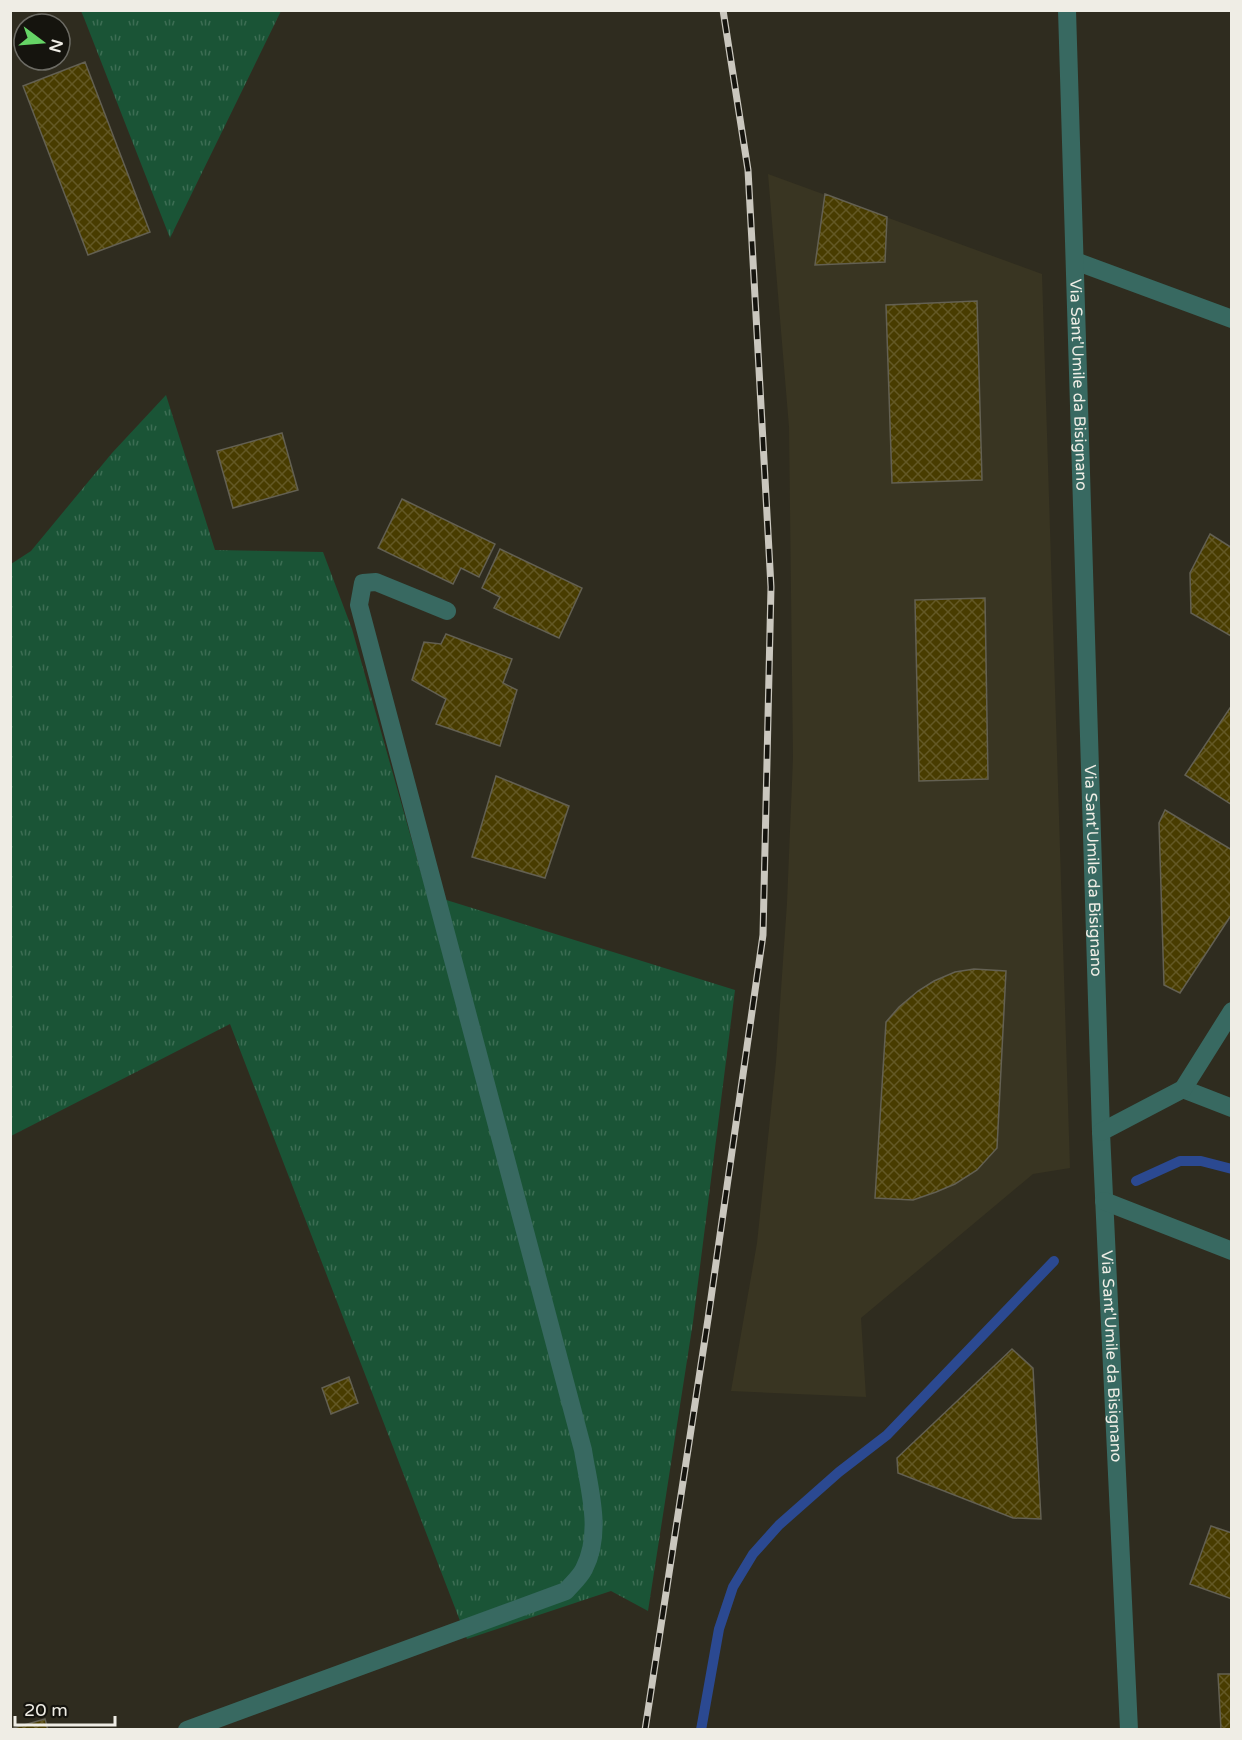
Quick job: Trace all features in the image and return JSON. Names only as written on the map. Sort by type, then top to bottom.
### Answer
[{"type":"street","name":"Via Sant'Umile da Bisignano","points":[[1067,10],[1101,1132],[1129,1730]]},
{"type":"street","points":[[1075,261],[1232,319]]},
{"type":"street","points":[[187,1730],[566,1591],[583,1571],[593,1547],[594,1516],[583,1450],[359,605],[363,583],[376,582],[447,611]]},
{"type":"street","points":[[1101,1132],[1183,1089],[1232,1011]]},
{"type":"street","points":[[1183,1089],[1232,1108]]},
{"type":"street","points":[[1104,1201],[1232,1251]]},
{"type":"shaded area","points":[[768,174],[1042,274],[1070,1168],[1033,1174],[861,1318],[866,1397],[731,1391],[757,1243],[776,1062],[787,903],[793,758],[789,427]]},
{"type":"green space","points":[[81,11],[281,11],[170,238],[84,18]]},
{"type":"green space","points":[[166,395],[215,550],[323,552],[352,629],[427,894],[735,990],[693,1322],[648,1611],[611,1591],[467,1639],[230,1024],[11,1136],[11,564],[31,551],[112,453]]},
{"type":"building","points":[[85,62],[150,232],[88,255],[23,86],[59,72],[72,72],[72,67]]},
{"type":"building","points":[[825,194],[887,217],[885,262],[815,265]]},
{"type":"building","points":[[977,301],[982,480],[892,483],[886,305]]},
{"type":"building","points":[[282,433],[298,490],[233,508],[217,451]]},
{"type":"building","points":[[402,499],[495,544],[479,577],[461,568],[453,584],[378,548]]},
{"type":"building","points":[[1210,534],[1232,548],[1231,636],[1191,613],[1190,573]]},
{"type":"building","points":[[500,549],[582,588],[559,638],[494,608],[500,597],[482,588]]},
{"type":"building","points":[[985,598],[988,779],[919,781],[915,600]]},
{"type":"building","points":[[446,634],[512,659],[503,683],[517,690],[500,746],[436,724],[446,699],[412,680],[424,642],[441,644]]},
{"type":"building","points":[[1232,705],[1232,805],[1185,775]]},
{"type":"building","points":[[496,776],[569,806],[545,878],[472,857]]},
{"type":"building","points":[[1165,810],[1232,850],[1232,914],[1180,993],[1164,985],[1159,823]]},
{"type":"building","points":[[974,969],[1006,971],[997,1148],[977,1170],[955,1184],[936,1192],[913,1200],[875,1198],[886,1022],[899,1007],[934,981],[955,972]]},
{"type":"building","points":[[1012,1349],[1033,1368],[1041,1519],[1013,1518],[898,1473],[897,1458]]},
{"type":"building","points":[[349,1377],[358,1403],[331,1414],[322,1388]]},
{"type":"building","points":[[1211,1526],[1232,1533],[1232,1599],[1190,1584]]},
{"type":"building","points":[[1218,1674],[1232,1674],[1232,1729],[1221,1729]]},
{"type":"building","points":[[45,1719],[48,1730],[10,1730],[10,1729]]},
{"type":"waterway","points":[[1136,1181],[1180,1161],[1201,1161],[1232,1169]]},
{"type":"waterway","points":[[701,1730],[719,1629],[733,1587],[753,1554],[779,1525],[839,1472],[887,1435],[1054,1261]]},
{"type":"railway","points":[[645,1730],[708,1319],[763,935],[771,587],[748,170],[723,10]]}]
